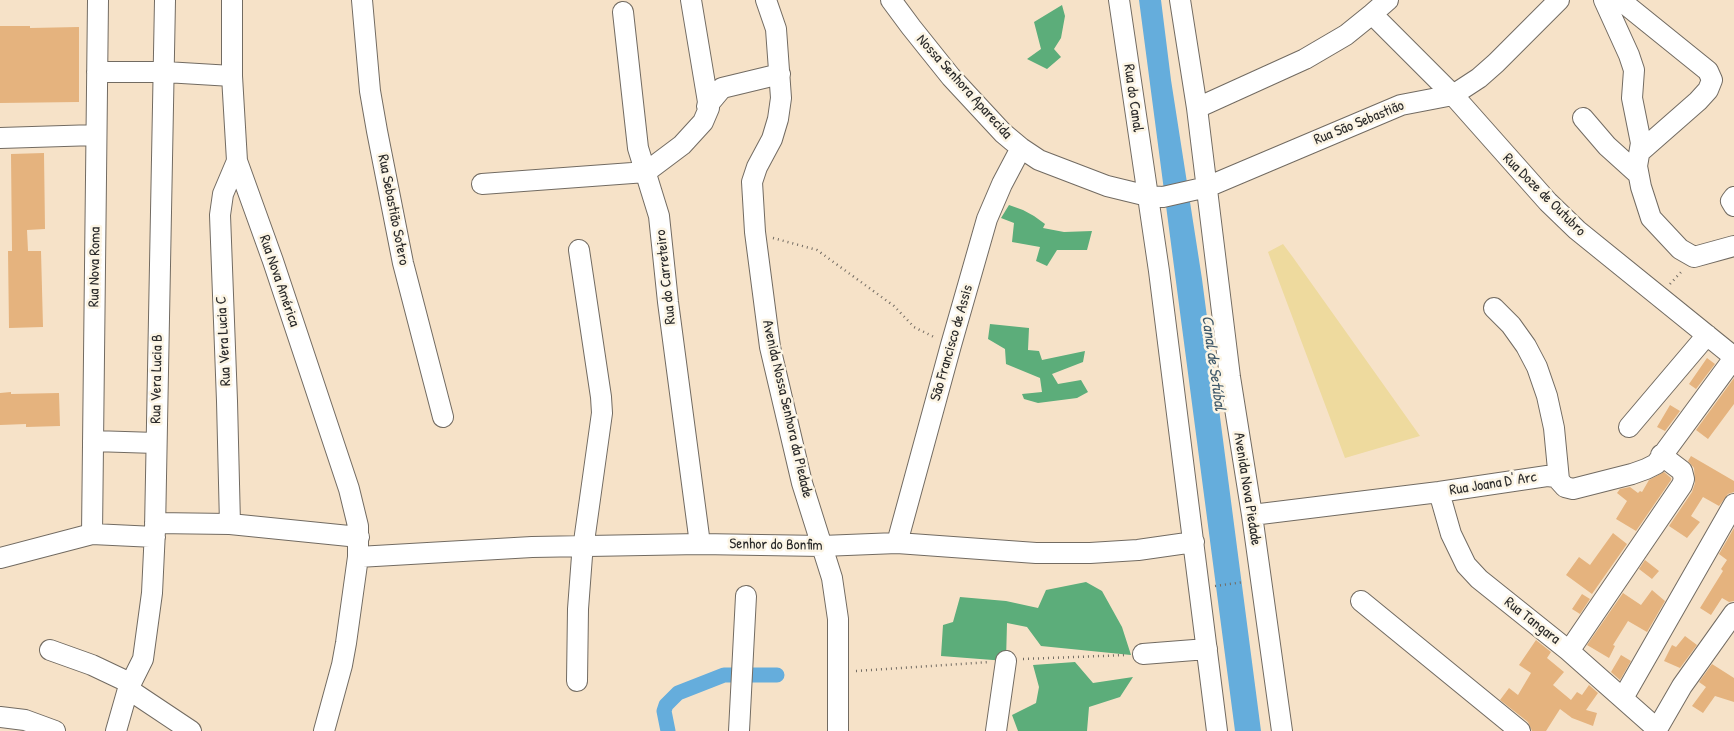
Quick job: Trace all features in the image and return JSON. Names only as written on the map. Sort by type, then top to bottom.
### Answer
[{"type":"street","name":"Rua Nova Roma","points":[[92,534],[98,0]]},
{"type":"street","name":"Rua Vera Lucia B","points":[[116,731],[129,686],[140,666],[145,646],[152,593],[155,530],[165,0]]},
{"type":"street","name":"Rua Nova América","points":[[232,0],[232,76],[237,161],[273,261],[349,489],[354,505],[359,537],[358,557],[342,665],[324,731]]},
{"type":"street","name":"Rua Sebastião Sotero","points":[[362,0],[370,91],[377,132],[403,263],[442,417]]},
{"type":"street","points":[[482,184],[646,172],[682,145],[701,126],[708,113],[691,0]]},
{"type":"street","name":"Avenida Nossa Senhora da Piedade","points":[[766,0],[776,29],[781,98],[772,139],[757,167],[752,182],[755,232],[770,347],[802,483],[832,578],[838,619],[838,731]]},
{"type":"street","name":"Nossa Senhora Aparecida","points":[[891,0],[952,77],[1003,133],[1039,160],[1108,186],[1155,197],[1199,189]]},
{"type":"street","name":"Rua do Canal","points":[[1119,0],[1155,197]]},
{"type":"street","points":[[1180,0],[1197,108],[1199,189]]},
{"type":"street","points":[[1197,108],[1305,59],[1346,35],[1388,0]]},
{"type":"street","name":"Rua São Sebastião","points":[[1199,189],[1401,105],[1453,95],[1479,78],[1496,63],[1559,0]]},
{"type":"street","points":[[1604,0],[1634,70],[1632,98],[1640,132],[1641,150],[1638,159],[1638,174],[1651,218],[1680,249],[1694,257],[1734,246]]},
{"type":"street","points":[[1620,0],[1708,71],[1712,80],[1708,90],[1698,101],[1641,150]]},
{"type":"street","name":"Rua do Carreteiro","points":[[623,12],[637,142],[659,216],[668,302],[700,544]]},
{"type":"street","name":"Rua Doze de Outubro","points":[[1372,14],[1453,95],[1501,151],[1577,230],[1734,358]]},
{"type":"street","points":[[97,72],[165,72],[232,76]]},
{"type":"street","points":[[707,106],[722,88],[780,74]]},
{"type":"street","points":[[1583,118],[1607,146],[1638,174]]},
{"type":"street","points":[[0,138],[96,135]]},
{"type":"street","name":"São Francisco de Assis","points":[[898,543],[987,219],[1002,184],[1021,148]]},
{"type":"street","name":"Rua Vera Lucia C","points":[[230,524],[220,208],[226,187],[237,161]]},
{"type":"street","name":"Avenida Nova Piedade","points":[[1199,189],[1252,515],[1282,731]]},
{"type":"street","points":[[1155,197],[1217,731]]},
{"type":"street","points":[[1734,197],[1731,200],[1734,206]]},
{"type":"street","points":[[577,681],[578,609],[583,551],[602,413],[579,250]]},
{"type":"street","points":[[1494,308],[1511,325],[1526,346],[1537,367],[1547,396],[1554,428],[1559,480]]},
{"type":"street","points":[[1629,427],[1707,335]]},
{"type":"street","name":"Rua Joana D' Arc","points":[[1252,515],[1439,492],[1547,476],[1553,476],[1565,488],[1573,489],[1646,469],[1656,464],[1734,358]]},
{"type":"street","points":[[93,441],[156,443]]},
{"type":"street","points":[[1570,650],[1682,485],[1684,479],[1682,471],[1661,455]]},
{"type":"street","name":"Rua Tangara","points":[[1439,492],[1451,534],[1466,564],[1479,579],[1570,650],[1656,730]]},
{"type":"street","points":[[1623,698],[1734,504]]},
{"type":"street","points":[[0,558],[92,534],[230,524],[359,537]]},
{"type":"street","name":"Senhor do Bonfim","points":[[358,557],[583,551],[700,544],[822,546],[898,543],[1036,553],[1090,553],[1138,550],[1194,542]]},
{"type":"street","points":[[740,731],[746,596]]},
{"type":"street","points":[[1361,601],[1520,731]]},
{"type":"street","points":[[1656,730],[1682,686],[1734,613]]},
{"type":"street","points":[[50,650],[92,666],[129,686],[191,731]]},
{"type":"street","points":[[1143,654],[1207,650]]},
{"type":"street","points":[[996,731],[1006,660]]},
{"type":"street","points":[[0,717],[25,720],[54,731]]},
{"type":"path","points":[[755,232],[817,250],[894,306],[914,327],[951,346]]},
{"type":"path","points":[[1659,297],[1694,257]]},
{"type":"path","points":[[1216,586],[1244,582]]},
{"type":"green space","points":[[1062,5],[1065,16],[1061,38],[1054,49],[1061,57],[1047,69],[1027,59],[1041,49],[1034,22]]},
{"type":"green space","points":[[1009,205],[1034,216],[1045,224],[1043,228],[1064,232],[1092,231],[1087,250],[1057,250],[1047,266],[1036,261],[1040,247],[1012,242],[1014,223],[1001,218]]},
{"type":"green space","points":[[990,324],[1029,328],[1028,350],[1039,351],[1042,360],[1085,351],[1083,362],[1052,374],[1058,384],[1081,380],[1088,392],[1077,398],[1038,403],[1024,399],[1022,394],[1042,392],[1040,378],[1006,364],[1005,349],[988,339]]},
{"type":"green space","points":[[1086,582],[1102,591],[1122,627],[1131,655],[1041,646],[1027,627],[1007,623],[1006,661],[941,656],[943,625],[953,622],[960,597],[1006,601],[1038,608],[1046,590]]},
{"type":"green space","points":[[1075,662],[1093,683],[1133,677],[1120,697],[1089,707],[1087,731],[1018,731],[1012,715],[1036,703],[1039,687],[1033,665]]},
{"type":"sand","points":[[1283,244],[1420,436],[1345,458],[1268,252]]},
{"type":"water","points":[[1139,0],[1161,0],[1171,80],[1202,279],[1261,731],[1235,731]]},
{"type":"building","points":[[0,26],[30,26],[30,28],[79,27],[79,102],[0,103]]},
{"type":"building","points":[[44,153],[45,229],[27,230],[28,251],[41,251],[43,327],[9,328],[8,251],[12,251],[11,154]]},
{"type":"building","points":[[1707,358],[1715,364],[1696,389],[1689,384]]},
{"type":"building","points":[[1734,378],[1734,404],[1708,439],[1696,430]]},
{"type":"building","points":[[11,392],[11,394],[59,393],[60,426],[26,427],[26,424],[0,425],[0,393]]},
{"type":"building","points":[[1670,405],[1680,411],[1665,431],[1657,427]]},
{"type":"building","points":[[1691,456],[1734,481],[1734,492],[1728,494],[1719,506],[1703,497],[1691,516],[1700,522],[1687,538],[1669,526],[1692,492],[1695,483],[1694,468],[1688,461]]},
{"type":"building","points":[[1664,472],[1671,480],[1636,531],[1616,519],[1627,501],[1617,493],[1620,489],[1630,487],[1638,493],[1642,492],[1649,480]]},
{"type":"building","points":[[1734,528],[1734,601],[1729,602],[1722,598],[1711,615],[1700,608],[1723,571],[1721,569],[1727,560],[1719,554]]},
{"type":"building","points":[[1613,533],[1627,544],[1592,594],[1566,575],[1579,557],[1590,565]]},
{"type":"building","points":[[1645,560],[1659,571],[1652,579],[1639,569]]},
{"type":"building","points":[[1652,590],[1665,601],[1647,632],[1628,621],[1613,645],[1615,646],[1609,658],[1587,645],[1623,593],[1641,605]]},
{"type":"building","points":[[1582,594],[1590,599],[1580,614],[1572,609]]},
{"type":"building","points":[[1685,636],[1697,645],[1680,668],[1664,661],[1672,645],[1676,647]]},
{"type":"building","points":[[1536,640],[1551,652],[1547,658],[1564,672],[1553,685],[1571,700],[1577,692],[1582,695],[1589,685],[1598,693],[1586,710],[1597,713],[1593,726],[1572,718],[1560,709],[1546,731],[1532,731],[1528,722],[1500,700],[1509,688],[1518,695],[1531,673],[1519,665]]},
{"type":"building","points":[[1621,655],[1631,661],[1620,680],[1611,672]]},
{"type":"building","points":[[1712,664],[1734,678],[1734,702],[1715,696],[1703,713],[1692,706],[1706,687],[1699,682]]},
{"type":"waterway","points":[[668,731],[664,711],[666,705],[678,693],[724,675],[777,675]]},
{"type":"water label","name":"Canal de Setúbal","points":[[1213,363]]}]
